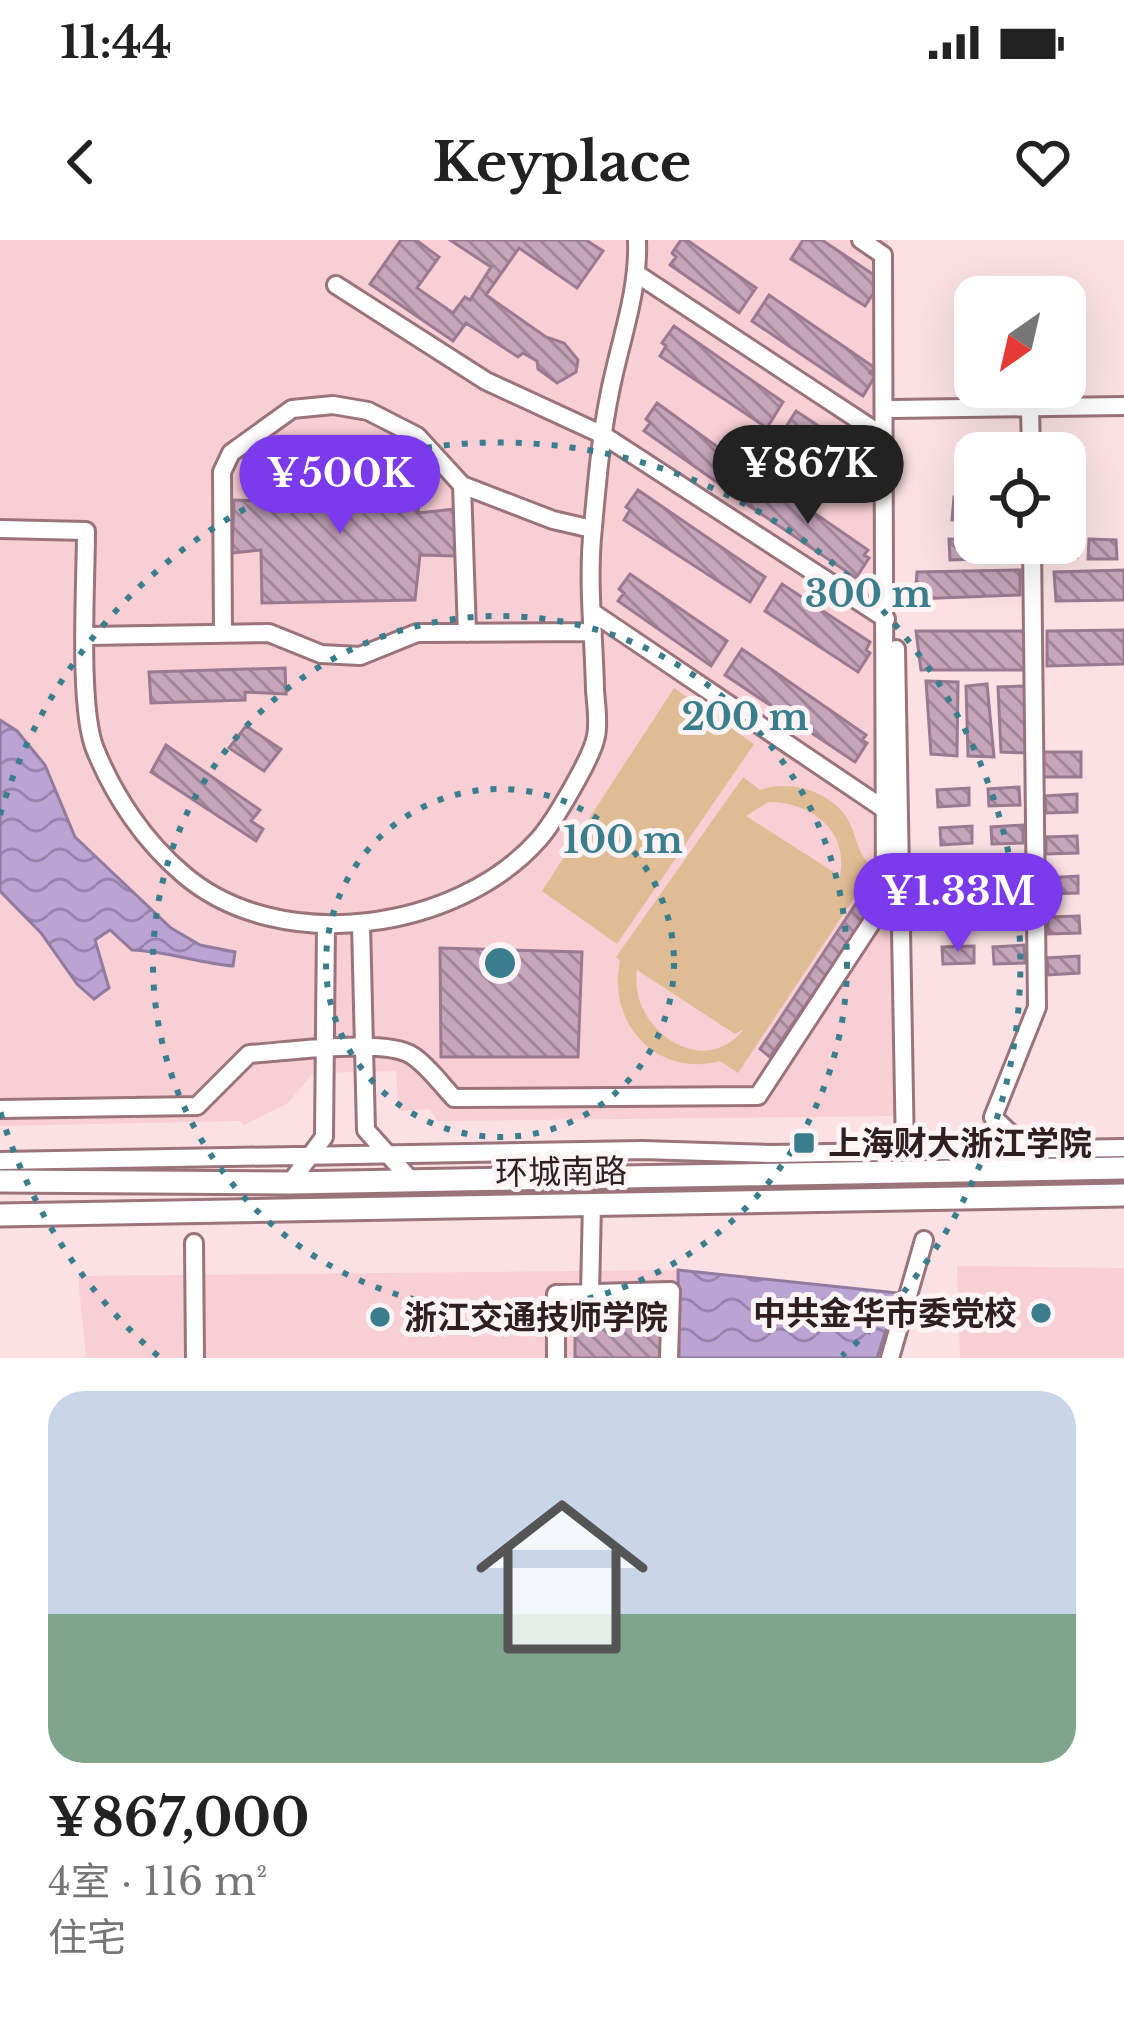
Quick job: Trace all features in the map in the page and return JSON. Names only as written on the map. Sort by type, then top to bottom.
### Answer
[{"type":"main road","name":"环城南路","points":[[0,1181],[290,1183],[1029,1164],[1124,1168]]},
{"type":"main road","name":"环城南路","points":[[0,1215],[1124,1196]]},
{"type":"street","points":[[0,530],[86,531],[93,744],[123,804],[151,842],[186,877],[241,908],[326,924],[361,924],[455,902],[496,876],[539,839],[596,738],[592,529],[603,435],[637,274],[637,240]]},
{"type":"street","points":[[861,240],[885,245]]},
{"type":"street","points":[[885,245],[905,1153]]},
{"type":"street","points":[[0,1109],[197,1106],[249,1054],[364,1046],[411,1054],[454,1098],[758,1096],[885,902],[885,245]]},
{"type":"street","points":[[637,274],[883,436]]},
{"type":"street","points":[[336,285],[486,381],[603,435],[886,620]]},
{"type":"street","points":[[223,634],[222,472],[231,452],[292,409],[333,405],[368,411],[417,436],[463,485],[554,520],[592,529]]},
{"type":"street","points":[[1086,407],[1124,406]]},
{"type":"street","points":[[892,410],[1030,408],[1030,432]]},
{"type":"street","points":[[463,485],[466,633]]},
{"type":"street","points":[[1023,1196],[1029,1164],[993,1118],[1036,1007],[1032,564]]},
{"type":"street","points":[[592,612],[884,809]]},
{"type":"street","points":[[87,636],[269,633],[321,654],[361,656],[417,633],[593,632]]},
{"type":"street","points":[[290,1183],[324,1137],[326,924]]},
{"type":"street","points":[[361,924],[366,1130],[409,1178]]},
{"type":"street","points":[[0,1161],[642,1150],[905,1153],[1029,1164],[1124,1148]]},
{"type":"street","points":[[684,1175],[733,1153]]},
{"type":"street","points":[[590,1293],[592,1204]]},
{"type":"street","points":[[890,1358],[924,1240]]},
{"type":"street","points":[[194,1243],[195,1358]]},
{"type":"street","points":[[556,1358],[556,1294],[671,1292],[669,1358]]},
{"type":"shaded area","points":[[0,240],[888,240],[896,1116],[438,1121],[429,1109],[399,1111],[396,1071],[313,1073],[287,1104],[244,1125],[240,1121],[0,1126]]},
{"type":"shaded area","points":[[674,688],[754,744],[617,944],[542,891]]},
{"type":"shaded area","points":[[743,777],[760,790],[783,786],[820,794],[847,818],[860,851],[874,868],[738,1073],[720,1061],[676,1061],[641,1041],[621,1005],[616,957]],"holes":[[[768,802],[799,807],[824,822],[839,845],[840,876],[746,816]],[[637,970],[735,1034],[744,1029],[727,1044],[709,1050],[672,1041],[644,1011]]]},
{"type":"shaded area","name":"中共金华市委党校","points":[[957,1266],[1124,1268],[1124,1358],[960,1358]]},
{"type":"shaded area","name":"浙江交通技师学院","points":[[678,1270],[679,1358],[86,1358],[78,1276]]},
{"type":"water","points":[[0,720],[17,731],[45,765],[75,837],[171,928],[200,945],[235,952],[233,966],[132,950],[110,930],[95,940],[109,988],[94,999],[77,984],[41,933],[0,891]]},
{"type":"water","points":[[678,1270],[898,1293],[877,1358],[679,1358]]},
{"type":"building","points":[[401,240],[416,240],[439,257],[417,288],[453,313],[465,297],[470,300],[491,267],[450,240],[586,240],[603,251],[577,288],[519,248],[486,295],[546,337],[564,343],[578,360],[576,372],[557,383],[538,369],[537,361],[523,353],[518,357],[466,323],[453,341],[370,284]]},
{"type":"building","points":[[681,240],[756,288],[739,313],[670,265]]},
{"type":"building","points":[[803,240],[822,240],[877,277],[873,285],[877,288],[865,306],[791,259]]},
{"type":"building","points":[[769,295],[875,368],[863,396],[752,321]]},
{"type":"building","points":[[674,326],[783,402],[767,428],[660,356],[666,346],[662,343]]},
{"type":"building","points":[[657,403],[745,467],[731,492],[644,431]]},
{"type":"building","points":[[796,411],[873,462],[869,470],[873,473],[861,491],[779,438]]},
{"type":"building","points":[[259,471],[420,480],[418,513],[455,509],[455,556],[420,555],[415,600],[262,603],[261,550],[232,553],[234,500],[262,501]]},
{"type":"building","points":[[762,477],[868,550],[864,555],[869,558],[856,578],[745,503]]},
{"type":"building","points":[[638,490],[765,577],[750,602],[624,520],[630,510],[626,507]]},
{"type":"building","points":[[949,539],[954,539],[954,560],[950,560]]},
{"type":"building","points":[[1089,539],[1116,540],[1117,559],[1088,559]]},
{"type":"building","points":[[1020,570],[1020,595],[915,599],[917,572]]},
{"type":"building","points":[[1124,570],[1124,600],[1056,601],[1054,572]]},
{"type":"building","points":[[630,574],[727,641],[711,666],[618,601],[624,593],[619,589]]},
{"type":"building","points":[[782,584],[870,642],[866,650],[870,653],[858,672],[765,611]]},
{"type":"building","points":[[1124,630],[1124,664],[1047,666],[1047,631]]},
{"type":"building","points":[[916,631],[1024,631],[1025,670],[921,670]]},
{"type":"building","points":[[742,649],[866,735],[862,740],[867,743],[855,762],[725,675]]},
{"type":"building","points":[[285,668],[286,694],[245,692],[245,700],[151,703],[149,672]]},
{"type":"building","points":[[926,681],[958,682],[957,756],[931,754]]},
{"type":"building","points":[[987,684],[994,757],[968,756],[966,686]]},
{"type":"building","points":[[1026,686],[1026,753],[1001,752],[998,687]]},
{"type":"building","points":[[246,726],[281,749],[264,771],[229,748]]},
{"type":"building","points":[[166,745],[260,810],[251,821],[263,829],[256,841],[151,772]]},
{"type":"building","points":[[1044,752],[1081,752],[1081,777],[1043,777]]},
{"type":"building","points":[[1019,787],[1020,805],[989,806],[988,789]]},
{"type":"building","points":[[969,788],[969,805],[938,807],[937,790]]},
{"type":"building","points":[[1077,794],[1077,812],[1046,813],[1045,796]]},
{"type":"building","points":[[1023,825],[1023,843],[992,844],[991,827]]},
{"type":"building","points":[[972,826],[972,843],[941,845],[940,828]]},
{"type":"building","points":[[1077,836],[1078,853],[1046,854],[1046,837]]},
{"type":"building","points":[[971,864],[972,882],[941,883],[940,866]]},
{"type":"building","points":[[1022,864],[1023,881],[991,882],[990,865]]},
{"type":"building","points":[[1078,876],[1078,893],[1047,894],[1046,878]]},
{"type":"building","points":[[861,896],[875,903],[770,1057],[760,1049]]},
{"type":"building","points":[[973,906],[973,924],[942,925],[941,908]]},
{"type":"building","points":[[1024,906],[1024,923],[993,924],[992,907]]},
{"type":"building","points":[[1079,916],[1080,933],[1048,934],[1048,917]]},
{"type":"building","points":[[1024,945],[1025,963],[994,964],[993,947]]},
{"type":"building","points":[[974,946],[974,963],[943,964],[942,947]]},
{"type":"building","points":[[440,948],[582,952],[578,1057],[441,1057]]},
{"type":"building","points":[[1079,956],[1079,973],[1048,975],[1047,958]]},
{"type":"building","points":[[662,1321],[661,1358],[575,1358],[575,1322]]},
{"type":"place","name":"上海财大浙江学院","points":[[804,1143]]},
{"type":"place","name":"中共金华市委党校","points":[[1041,1313]]},
{"type":"place","name":"浙江交通技师学院","points":[[380,1317]]}]
